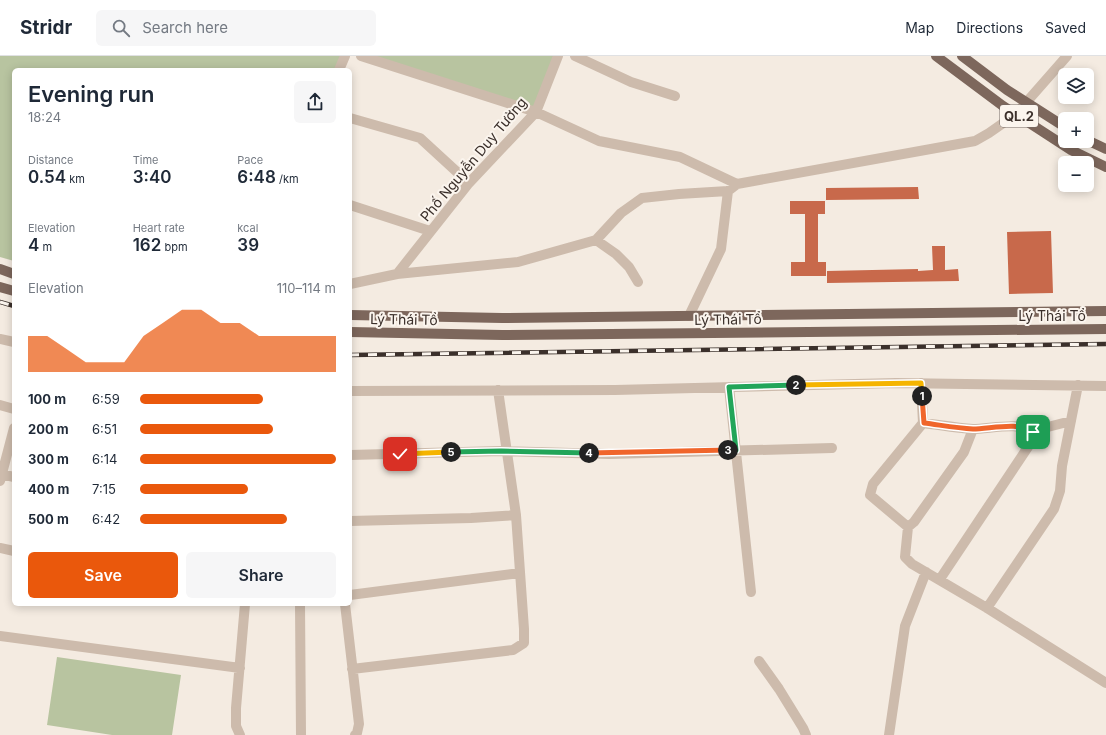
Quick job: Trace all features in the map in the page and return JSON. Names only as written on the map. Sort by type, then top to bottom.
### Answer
[{"type":"main road","name":"QL.2","points":[[936,56],[1003,106],[1071,150],[1106,167]]},
{"type":"main road","name":"QL.2","points":[[962,56],[1007,90],[1058,123]]},
{"type":"main road","points":[[1094,143],[1106,149]]},
{"type":"main road","points":[[0,270],[12,273]]},
{"type":"main road","points":[[0,287],[12,290]]},
{"type":"main road","name":"Lý Thái Tổ","points":[[352,315],[502,318],[1106,311]]},
{"type":"main road","points":[[389,316],[390,333]]},
{"type":"main road","name":"Lý Thái Tổ","points":[[352,332],[502,335],[1106,329]]},
{"type":"street","points":[[340,68],[345,56]]},
{"type":"street","points":[[361,56],[536,112],[599,141],[680,157],[737,184]]},
{"type":"street","name":"Phố Nguyễn Duy Tường","points":[[397,274],[468,183],[536,112],[558,56]]},
{"type":"street","points":[[575,56],[631,82],[675,96]]},
{"type":"street","points":[[352,284],[397,274],[518,262],[596,240],[621,212],[642,198],[728,191],[737,184],[975,141],[1016,114],[1067,56]]},
{"type":"street","points":[[352,119],[420,138],[468,183]]},
{"type":"street","points":[[689,316],[721,249],[728,191]]},
{"type":"street","points":[[352,206],[430,232]]},
{"type":"street","points":[[596,240],[622,260],[629,267],[638,282]]},
{"type":"street","points":[[0,339],[12,342]]},
{"type":"street","points":[[352,391],[615,390],[896,383],[1106,386]]},
{"type":"street","points":[[908,527],[870,494],[874,484],[924,423],[921,383]]},
{"type":"street","points":[[987,608],[1054,509],[1060,491],[1062,466],[1078,385]]},
{"type":"street","points":[[729,387],[750,592]]},
{"type":"street","points":[[352,668],[513,650],[524,643],[516,515],[498,390]]},
{"type":"street","points":[[0,405],[12,408]]},
{"type":"street","points":[[924,423],[973,429],[1015,427],[1024,428],[1033,432],[1071,421]]},
{"type":"street","points":[[973,429],[964,452],[914,522],[908,527],[905,557],[912,564],[940,579],[1106,683]]},
{"type":"street","points":[[940,579],[1040,429]]},
{"type":"street","points":[[12,435],[1,476],[12,477]]},
{"type":"street","points":[[352,455],[507,451],[609,454],[832,448]]},
{"type":"street","points":[[352,521],[471,518],[516,515]]},
{"type":"street","points":[[0,548],[12,551]]},
{"type":"street","points":[[889,735],[905,626],[926,572]]},
{"type":"street","points":[[352,595],[520,573]]},
{"type":"street","points":[[240,735],[236,726],[236,708],[245,606]]},
{"type":"street","points":[[300,606],[301,735]]},
{"type":"street","points":[[345,606],[359,724],[355,735]]},
{"type":"street","points":[[0,636],[240,668]]},
{"type":"street","points":[[759,661],[779,689],[806,735]]},
{"type":"green space","points":[[0,56],[348,56],[343,68],[12,68],[12,260],[0,257]]},
{"type":"green space","points":[[364,56],[558,56],[536,112]]},
{"type":"green space","points":[[57,657],[181,675],[172,735],[112,735],[47,725]]},
{"type":"building","points":[[918,187],[919,199],[826,200],[826,188]]},
{"type":"building","points":[[790,201],[825,201],[825,214],[818,214],[818,262],[826,262],[826,276],[791,276],[791,262],[805,262],[805,214],[790,214]]},
{"type":"building","points":[[1051,231],[1053,293],[1009,294],[1007,232]]},
{"type":"building","points":[[932,246],[945,246],[945,270],[958,269],[959,281],[827,283],[827,271],[933,270]]},
{"type":"railway","points":[[0,302],[12,305]]},
{"type":"railway","points":[[352,355],[1106,344]]},
{"type":"route","points":[[400,454],[501,451],[609,454],[736,450],[729,387],[921,383],[924,423],[973,429],[1015,427],[1024,428],[1033,432]]}]
